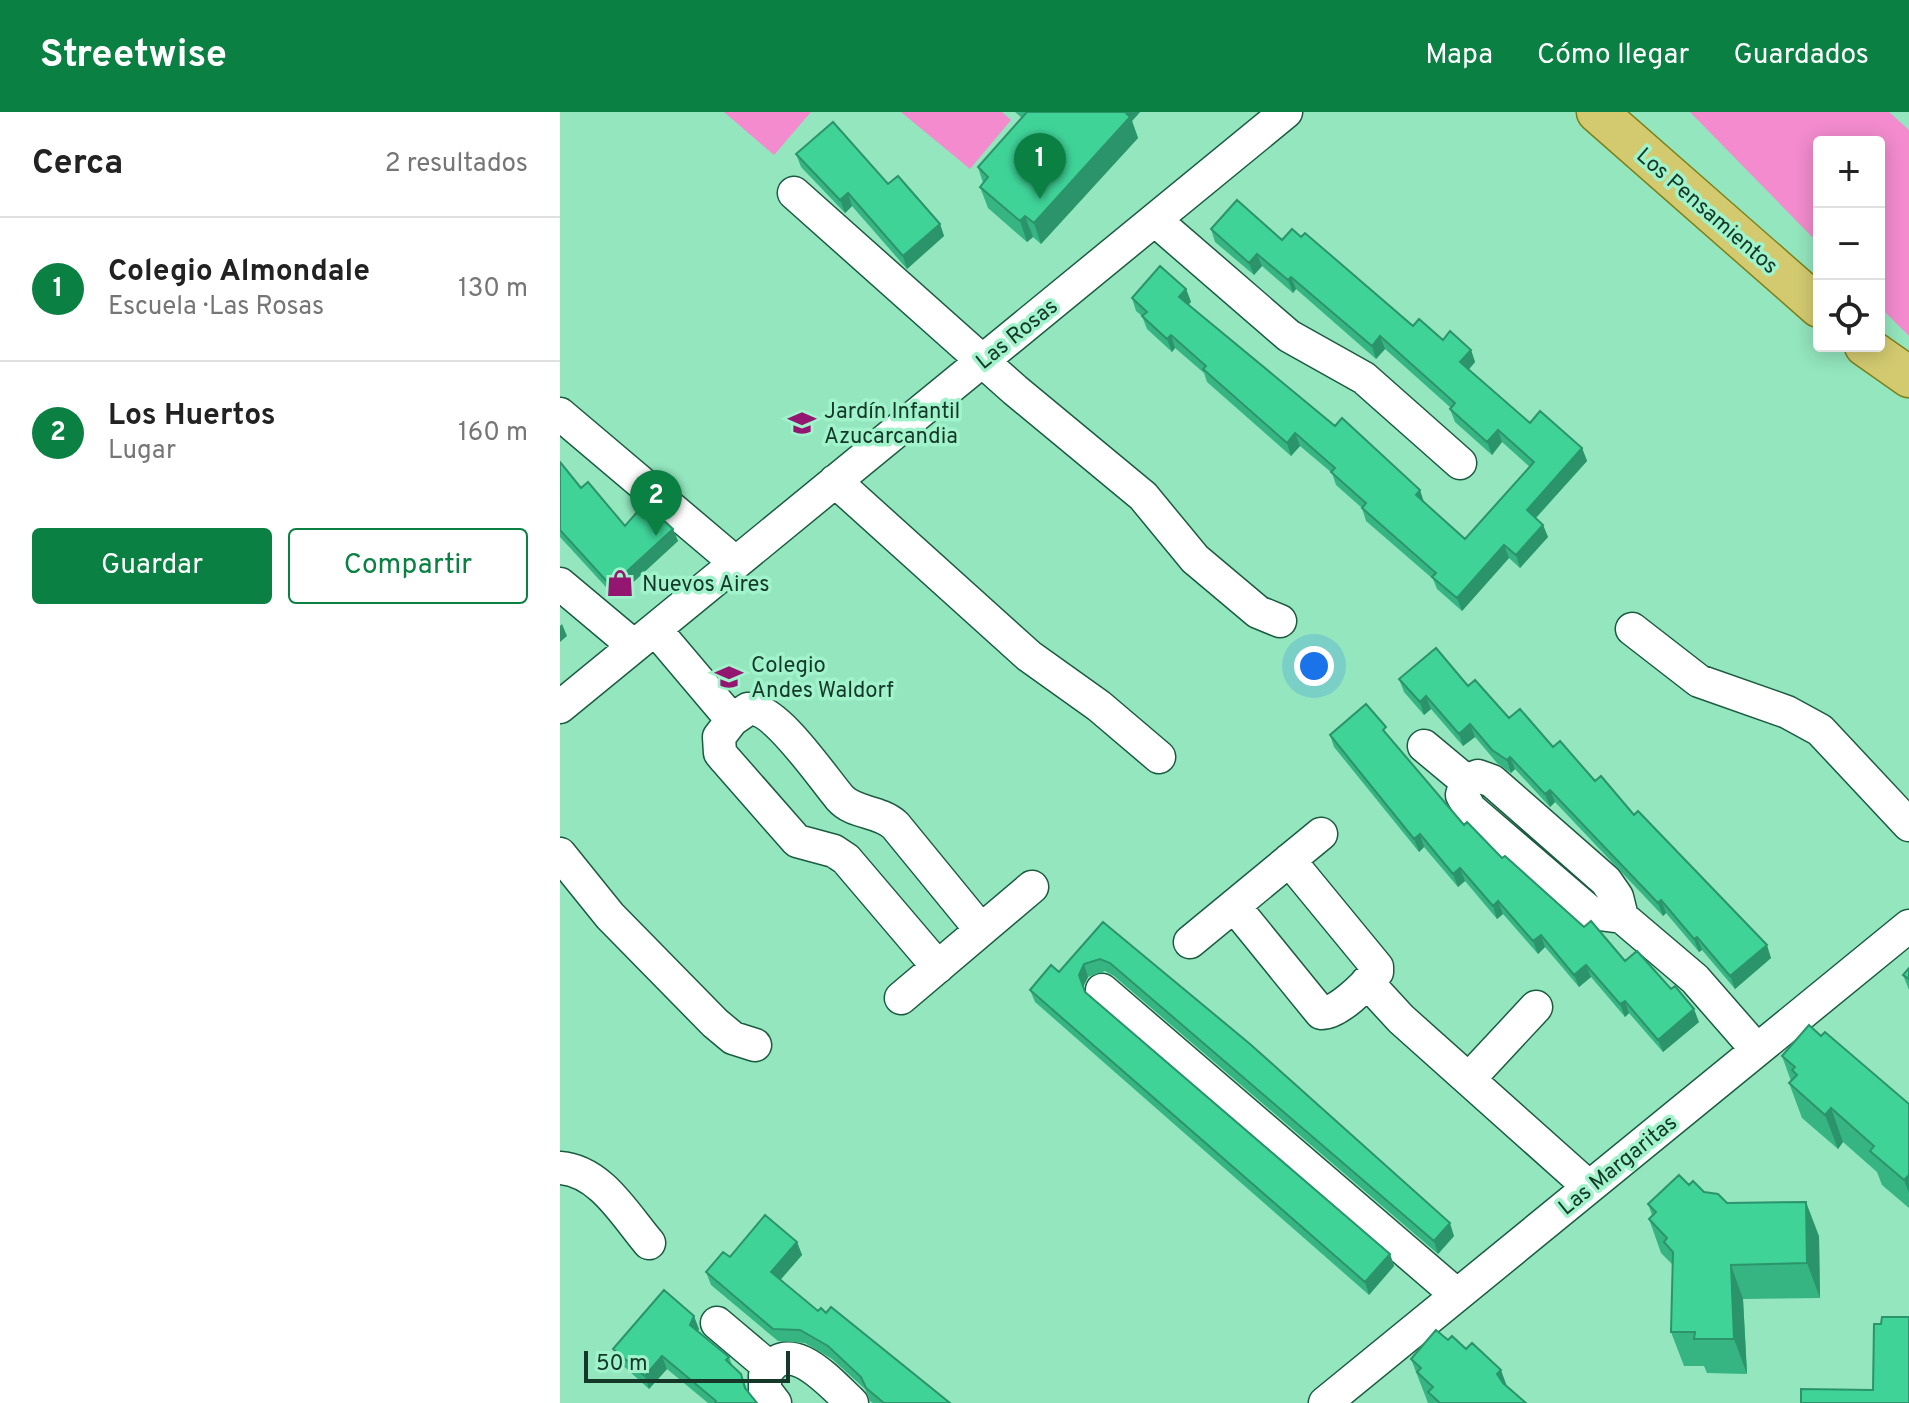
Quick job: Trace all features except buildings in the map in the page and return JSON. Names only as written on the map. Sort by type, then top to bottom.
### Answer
[{"type":"main road","name":"Los Pensamientos","points":[[1597,112],[1813,302]]},
{"type":"main road","name":"Los Pensamientos","points":[[1627,112],[1813,282]]},
{"type":"main road","points":[[1885,351],[1909,376]]},
{"type":"main road","points":[[1874,352],[1909,376]]},
{"type":"street","name":"Las Rosas","points":[[560,707],[1286,112]]},
{"type":"street","points":[[794,193],[1143,496],[1195,559],[1258,612],[1280,621]]},
{"type":"street","points":[[1155,220],[1283,331],[1364,378],[1460,463]]},
{"type":"street","points":[[560,414],[736,563]]},
{"type":"street","points":[[835,481],[1029,656],[1099,706],[1159,757]]},
{"type":"street","points":[[560,584],[644,637],[732,720]]},
{"type":"street","points":[[1632,629],[1699,681],[1787,712],[1820,730],[1909,825]]},
{"type":"street","points":[[938,967],[846,859],[834,851],[797,841],[725,759],[720,753],[719,737],[732,720],[748,709],[770,714],[844,802],[880,813],[895,825],[981,930]]},
{"type":"street","points":[[1424,746],[1466,781],[1462,787],[1464,803],[1591,913],[1622,917],[1695,979],[1757,1050]]},
{"type":"street","points":[[1190,942],[1321,834]]},
{"type":"street","points":[[560,854],[610,916],[715,1023],[733,1038],[755,1045]]},
{"type":"street","points":[[1234,906],[1321,1013],[1329,1013],[1367,982],[1377,972],[1377,967],[1289,860]]},
{"type":"street","points":[[901,998],[1032,887]]},
{"type":"street","name":"Las Margaritas","points":[[1325,1403],[1909,926]]},
{"type":"street","points":[[1367,982],[1401,1019],[1589,1187]]},
{"type":"street","points":[[1102,990],[1457,1295]]},
{"type":"street","points":[[1469,1079],[1536,1007]]},
{"type":"street","points":[[560,1168],[578,1171],[597,1183],[649,1243]]},
{"type":"street","points":[[717,1323],[769,1367]]},
{"type":"street","points":[[769,1367],[785,1358],[800,1359],[852,1403]]},
{"type":"street","points":[[769,1367],[765,1390],[775,1403]]},
{"type":"shaded area","points":[[724,112],[811,112],[774,155]]},
{"type":"shaded area","points":[[901,112],[1002,112],[1011,120],[970,169]]},
{"type":"shaded area","points":[[1690,112],[1889,112],[1909,130],[1909,336],[1885,312],[1885,136],[1813,136],[1813,238]]},
{"type":"place","name":"Colegio Almondale","points":[[1040,199]]},
{"type":"place","name":"Jardín Infantil Azucarcandia","points":[[802,423]]},
{"type":"place","name":"Los Huertos","points":[[656,536]]},
{"type":"place","name":"Nuevos Aires","points":[[620,583]]},
{"type":"place","name":"Colegio Andes Waldorf","points":[[729,677]]}]
